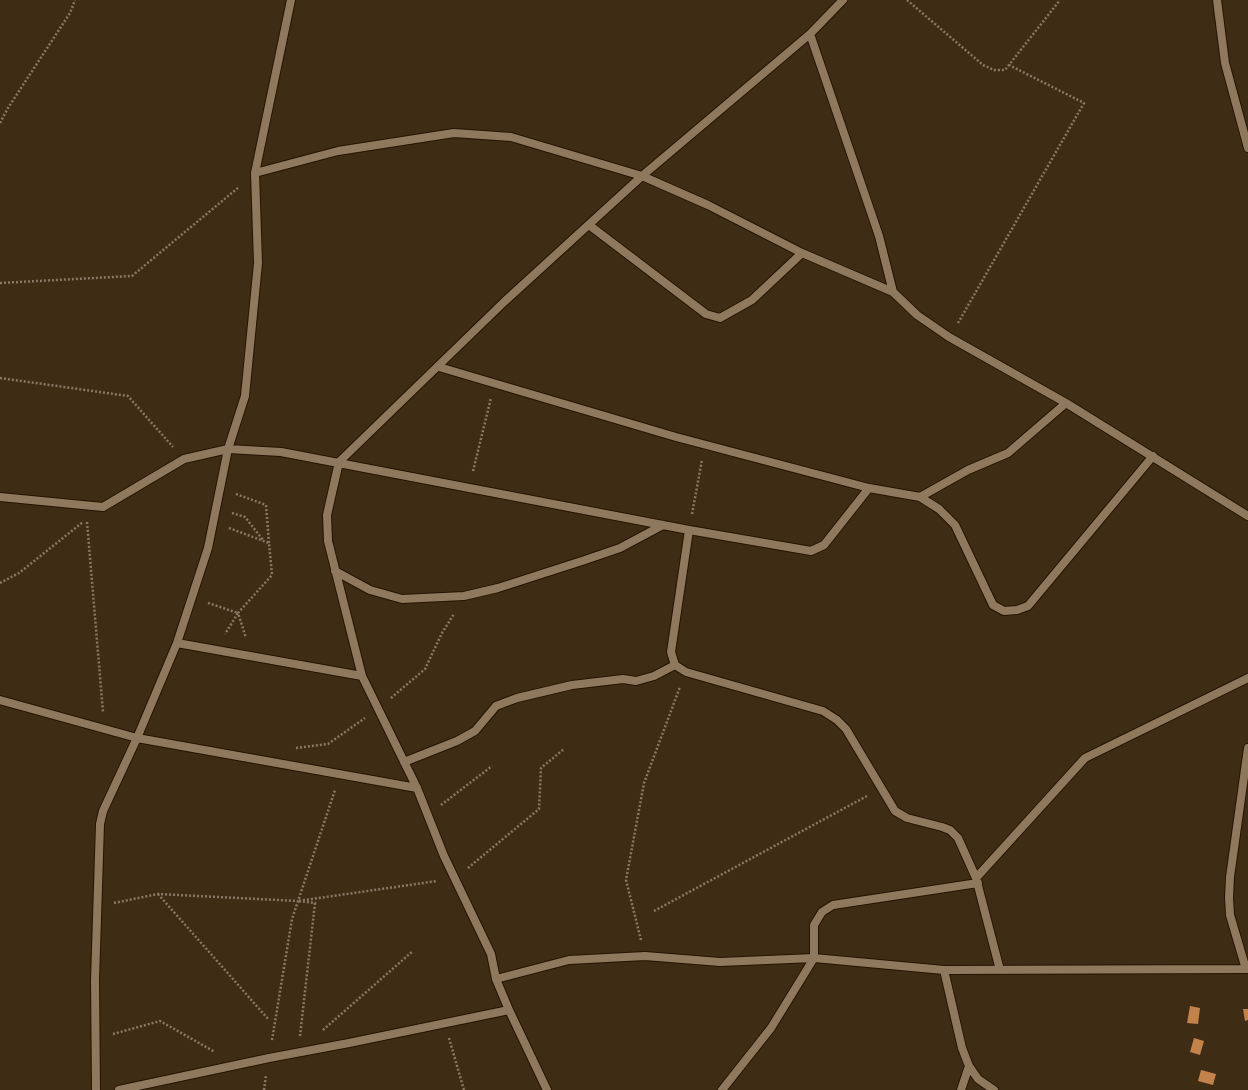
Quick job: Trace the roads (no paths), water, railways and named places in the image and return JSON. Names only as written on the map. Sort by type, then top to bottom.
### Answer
[{"type":"street","points":[[96,1090],[95,980],[100,824],[103,811],[137,738],[178,642],[208,548],[228,448],[245,396],[258,263],[255,174],[291,0]]},
{"type":"street","points":[[547,1090],[509,1010],[496,978],[491,954],[455,879],[417,788],[362,676],[328,541],[327,515],[339,462],[504,302],[642,176],[810,34],[843,0]]},
{"type":"street","points":[[1217,0],[1225,63],[1248,148]]},
{"type":"street","points":[[810,34],[879,236],[893,292]]},
{"type":"street","points":[[255,174],[338,151],[454,133],[511,137],[642,176],[708,205],[802,253],[893,292],[917,315],[949,337],[1066,403],[1248,516]]},
{"type":"street","points":[[589,225],[706,314],[720,318],[752,300],[802,253]]},
{"type":"street","points":[[439,366],[705,444],[869,488],[920,496],[938,509],[955,525],[994,605],[1004,611],[1017,610],[1028,606],[1153,456]]},
{"type":"street","points":[[920,496],[968,470],[1008,454],[1066,403]]},
{"type":"street","points":[[0,497],[103,507],[184,459],[228,448],[281,452],[339,462],[689,530],[811,551],[824,546],[869,488]]},
{"type":"street","points":[[335,571],[370,590],[402,599],[464,596],[498,588],[592,558],[620,548],[663,525]]},
{"type":"street","points":[[689,530],[671,652],[675,665],[686,672],[823,711],[837,720],[846,730],[895,810],[907,818],[950,830],[958,838],[977,881],[1000,970]]},
{"type":"street","points":[[178,642],[362,676]]},
{"type":"street","points":[[404,762],[469,735],[475,731],[496,706],[517,698],[572,685],[623,679],[636,681],[654,676],[675,665]]},
{"type":"street","points":[[722,1090],[771,1028],[814,958],[814,925],[822,912],[833,905],[977,881],[1085,758],[1248,678]]},
{"type":"street","points":[[0,700],[137,738],[340,776],[417,788]]},
{"type":"street","points":[[496,978],[569,960],[646,956],[720,962],[814,958],[944,970],[1247,969],[1230,915],[1229,898],[1230,877],[1248,748]]},
{"type":"street","points":[[944,970],[962,1048],[969,1066],[978,1079],[994,1090]]},
{"type":"street","points":[[119,1090],[298,1052],[445,1024],[509,1010]]},
{"type":"street","points":[[961,1090],[969,1066]]}]
